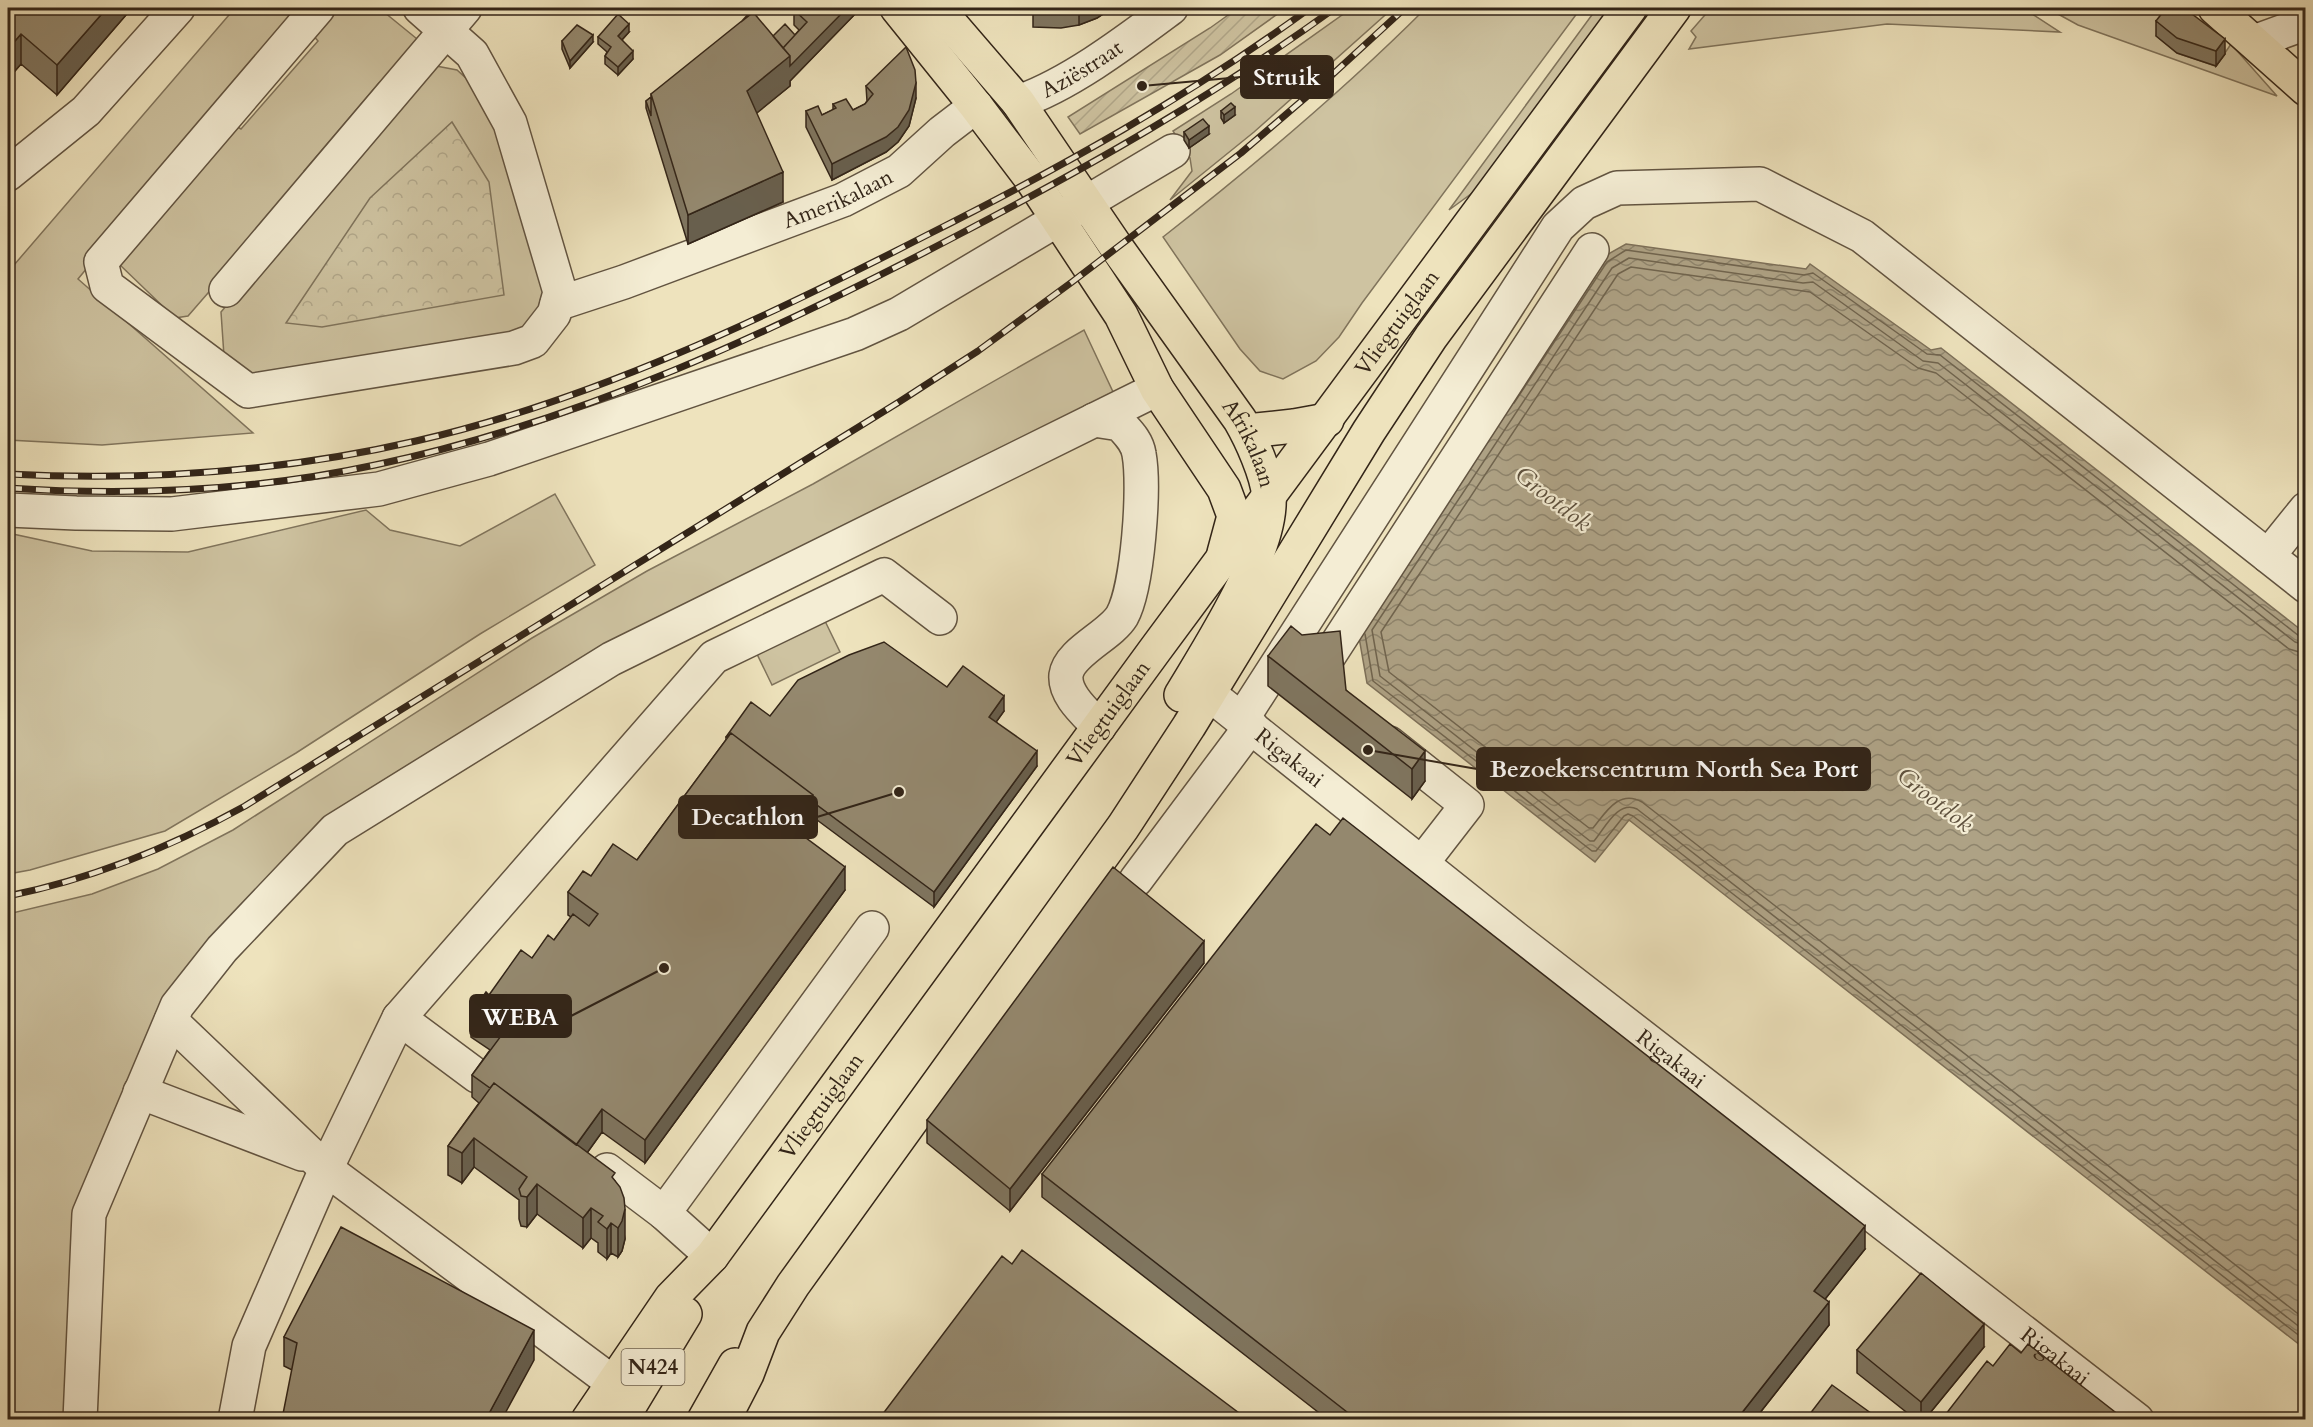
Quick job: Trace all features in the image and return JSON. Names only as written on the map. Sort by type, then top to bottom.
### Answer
[{"type":"main road","name":"Afrikalaan","points":[[897,8],[1032,180],[1120,315],[1157,389],[1207,463],[1269,497]]},
{"type":"main road","name":"Afrikalaan","points":[[937,8],[1018,102],[1247,432],[1269,497]]},
{"type":"main road","name":"Vliegtuiglaan","points":[[712,1256],[1223,558],[1630,8]]},
{"type":"main road","name":"Vliegtuiglaan","points":[[723,1419],[747,1374],[764,1332],[793,1285],[1123,827],[1369,431],[1431,338],[1674,8]]},
{"type":"main road","points":[[2215,8],[2306,89]]},
{"type":"main road","points":[[1247,432],[1327,420]]},
{"type":"main road","name":"N424","points":[[1207,463],[1224,489],[1234,516],[1223,558]]},
{"type":"main road","name":"N424","points":[[1269,497],[1289,500],[1307,498],[1332,490]]},
{"type":"main road","points":[[1079,891],[1084,848],[1148,753],[1233,605],[1257,556],[1265,529],[1269,497]]},
{"type":"main road","name":"N424","points":[[588,1419],[612,1382],[678,1306],[712,1256]]},
{"type":"main road","name":"N424","points":[[621,1419],[678,1306]]},
{"type":"main road","points":[[704,1419],[735,1365],[764,1332]]},
{"type":"street","points":[[8,174],[86,111],[178,8]]},
{"type":"street","points":[[318,8],[101,262],[107,286],[248,391],[514,348],[533,341],[554,314],[560,292],[510,123],[472,54],[456,19],[420,8]]},
{"type":"street","name":"Aziëstraat","points":[[1018,102],[1040,95],[1057,85],[1131,38],[1171,8]]},
{"type":"street","points":[[226,290],[456,19]]},
{"type":"street","points":[[2254,42],[2306,23]]},
{"type":"street","name":"Amerikalaan","points":[[557,304],[624,282],[843,200],[899,171],[942,132],[976,106]]},
{"type":"street","points":[[8,510],[172,514],[379,489],[478,462],[855,334],[899,314],[1173,151]]},
{"type":"street","points":[[1136,880],[1246,722],[1558,228],[1584,203],[1617,188],[1760,184],[1862,236],[2306,586]]},
{"type":"street","points":[[1325,662],[1592,250]]},
{"type":"street","points":[[80,1419],[89,1214],[177,1006],[222,949],[335,830],[611,659],[1157,389]]},
{"type":"street","points":[[1094,420],[1120,423],[1133,438],[1139,452],[1141,478],[1132,593],[1121,618],[1102,637],[1080,653],[1066,672],[1066,687],[1099,727]]},
{"type":"street","points":[[2268,556],[2306,509]]},
{"type":"street","points":[[236,1419],[249,1346],[321,1164],[399,1018],[714,657],[884,575],[940,618]]},
{"type":"street","name":"Rigakaai","points":[[1208,693],[1515,938],[2137,1419]]},
{"type":"street","points":[[1366,725],[1467,805],[1422,863]]},
{"type":"street","points":[[664,1213],[872,928]]},
{"type":"street","points":[[399,1018],[477,1076]]},
{"type":"street","points":[[171,1021],[321,1164],[612,1382]]},
{"type":"street","points":[[140,1092],[321,1164]]},
{"type":"street","points":[[607,1170],[664,1213],[712,1256]]},
{"type":"green space","points":[[235,8],[301,8],[78,279],[253,433],[102,445],[8,440],[8,272]]},
{"type":"green space","points":[[334,8],[379,8],[422,43],[389,79],[379,83],[304,171],[301,186],[188,316],[175,318],[120,265],[121,253],[236,126],[241,129],[318,41],[311,33]]},
{"type":"green space","points":[[1238,8],[1286,8],[1220,55],[1080,134],[1068,117]]},
{"type":"green space","points":[[1352,8],[1393,8],[1254,132],[1170,200],[1192,171],[1190,158],[1173,131],[1231,94]]},
{"type":"green space","points":[[1426,8],[1581,8],[1339,337],[1316,361],[1283,379],[1260,371],[1240,349],[1163,237],[1298,126]]},
{"type":"green space","points":[[1597,8],[1611,8],[1475,191],[1449,210]]},
{"type":"green space","points":[[1711,8],[2023,8],[2060,32],[1887,24],[1689,49],[1696,37],[1691,31]]},
{"type":"green space","points":[[2047,8],[2178,8],[2156,36],[2177,53],[2216,66],[2231,44],[2277,96],[2078,25]]},
{"type":"green space","points":[[431,65],[457,70],[490,100],[548,297],[526,335],[255,380],[224,356],[221,312]]},
{"type":"green space","points":[[452,122],[489,182],[504,295],[322,327],[286,323],[370,198]]},
{"type":"green space","points":[[1084,330],[1114,394],[314,829],[128,1094],[65,1419],[8,1419],[8,914],[92,894],[158,869],[233,830],[532,638],[647,571],[813,484]]},
{"type":"green space","points":[[555,494],[595,565],[480,634],[296,753],[165,831],[30,870],[8,874],[8,533],[92,551],[188,552],[366,510],[390,530],[460,546]]},
{"type":"green space","points":[[824,619],[840,652],[772,685],[756,652]]},
{"type":"water","name":"Grootdok","points":[[1626,244],[1806,269],[1810,264],[1931,350],[1941,348],[2305,633],[2305,1349],[1629,820],[1595,862],[1367,683],[1357,626],[1603,257]]},
{"type":"building","points":[[8,8],[107,8],[57,65],[21,34],[8,49]]},
{"type":"building","points":[[796,8],[847,8],[790,66],[790,56],[783,48],[807,22],[794,10]]},
{"type":"building","points":[[2166,8],[2184,8],[2225,39],[2216,51],[2177,38],[2156,21]]},
{"type":"building","points":[[753,12],[790,56],[747,91],[783,172],[688,215],[651,94]]},
{"type":"building","points":[[618,14],[629,24],[618,36],[633,51],[618,67],[605,56],[611,47],[598,37]]},
{"type":"building","points":[[785,24],[795,35],[783,48],[773,36]]},
{"type":"building","points":[[577,25],[593,35],[570,61],[562,41]]},
{"type":"building","points":[[906,47],[915,70],[916,83],[909,110],[898,127],[886,137],[832,164],[806,111],[818,106],[822,115],[836,108],[833,104],[846,99],[853,110],[865,104],[873,94],[866,86]]},
{"type":"building","points":[[651,97],[651,116],[646,101]]},
{"type":"building","points":[[1231,103],[1235,107],[1224,115],[1221,111]]},
{"type":"building","points":[[1203,119],[1209,126],[1189,140],[1184,132]]},
{"type":"building","points":[[1291,626],[1302,635],[1340,631],[1346,690],[1425,751],[1412,769],[1268,656]]},
{"type":"building","points":[[884,642],[947,687],[963,666],[1004,696],[989,717],[1037,751],[934,892],[813,802],[813,795],[731,733],[726,737],[751,702],[770,716],[798,680],[849,655]]},
{"type":"building","points":[[731,733],[813,795],[790,826],[845,867],[645,1140],[602,1109],[576,1145],[494,1083],[490,1088],[472,1075],[501,1036],[471,1014],[486,992],[489,995],[521,950],[532,958],[548,935],[554,940],[573,914],[589,926],[598,914],[568,892],[583,871],[591,876],[613,844],[637,860]]},
{"type":"building","points":[[1343,818],[1865,1226],[1814,1291],[1829,1302],[1737,1419],[1356,1419],[1042,1174],[1316,824],[1330,835]]},
{"type":"building","points":[[1113,867],[1204,941],[1010,1189],[927,1120]]},
{"type":"building","points":[[494,1083],[615,1173],[612,1177],[620,1187],[625,1209],[618,1228],[611,1223],[607,1229],[598,1222],[603,1216],[591,1208],[583,1218],[537,1184],[527,1197],[521,1196],[519,1189],[527,1177],[474,1138],[462,1153],[448,1146]]},
{"type":"building","points":[[341,1227],[534,1330],[486,1419],[282,1419],[297,1343],[284,1337]]},
{"type":"building","points":[[1022,1250],[1247,1419],[879,1419],[1002,1256],[1012,1264]]},
{"type":"building","points":[[1921,1273],[1984,1324],[1921,1402],[1857,1350]]},
{"type":"building","points":[[2010,1344],[2021,1353],[2028,1344],[2124,1419],[1942,1419],[1987,1361],[1993,1366]]},
{"type":"building","points":[[1832,1385],[1879,1419],[1806,1419]]},
{"type":"railway","points":[[8,474],[162,475],[213,472],[315,460],[366,452],[482,424],[612,380],[741,326],[977,210],[1171,101],[1310,8]]},
{"type":"railway","points":[[8,488],[146,491],[284,481],[375,465],[451,447],[527,425],[601,399],[674,370],[818,306],[1007,209],[1151,129],[1244,71],[1335,8]]},
{"type":"railway","points":[[8,896],[70,881],[130,860],[188,835],[245,806],[899,402],[978,351],[1241,153],[1405,8]]},
{"type":"place","name":"Struik","points":[[1142,86]]},
{"type":"place","name":"Bezoekerscentrum North Sea Port","points":[[1368,750]]},
{"type":"place","name":"Decathlon","points":[[899,792]]},
{"type":"place","name":"WEBA","points":[[664,968]]}]
